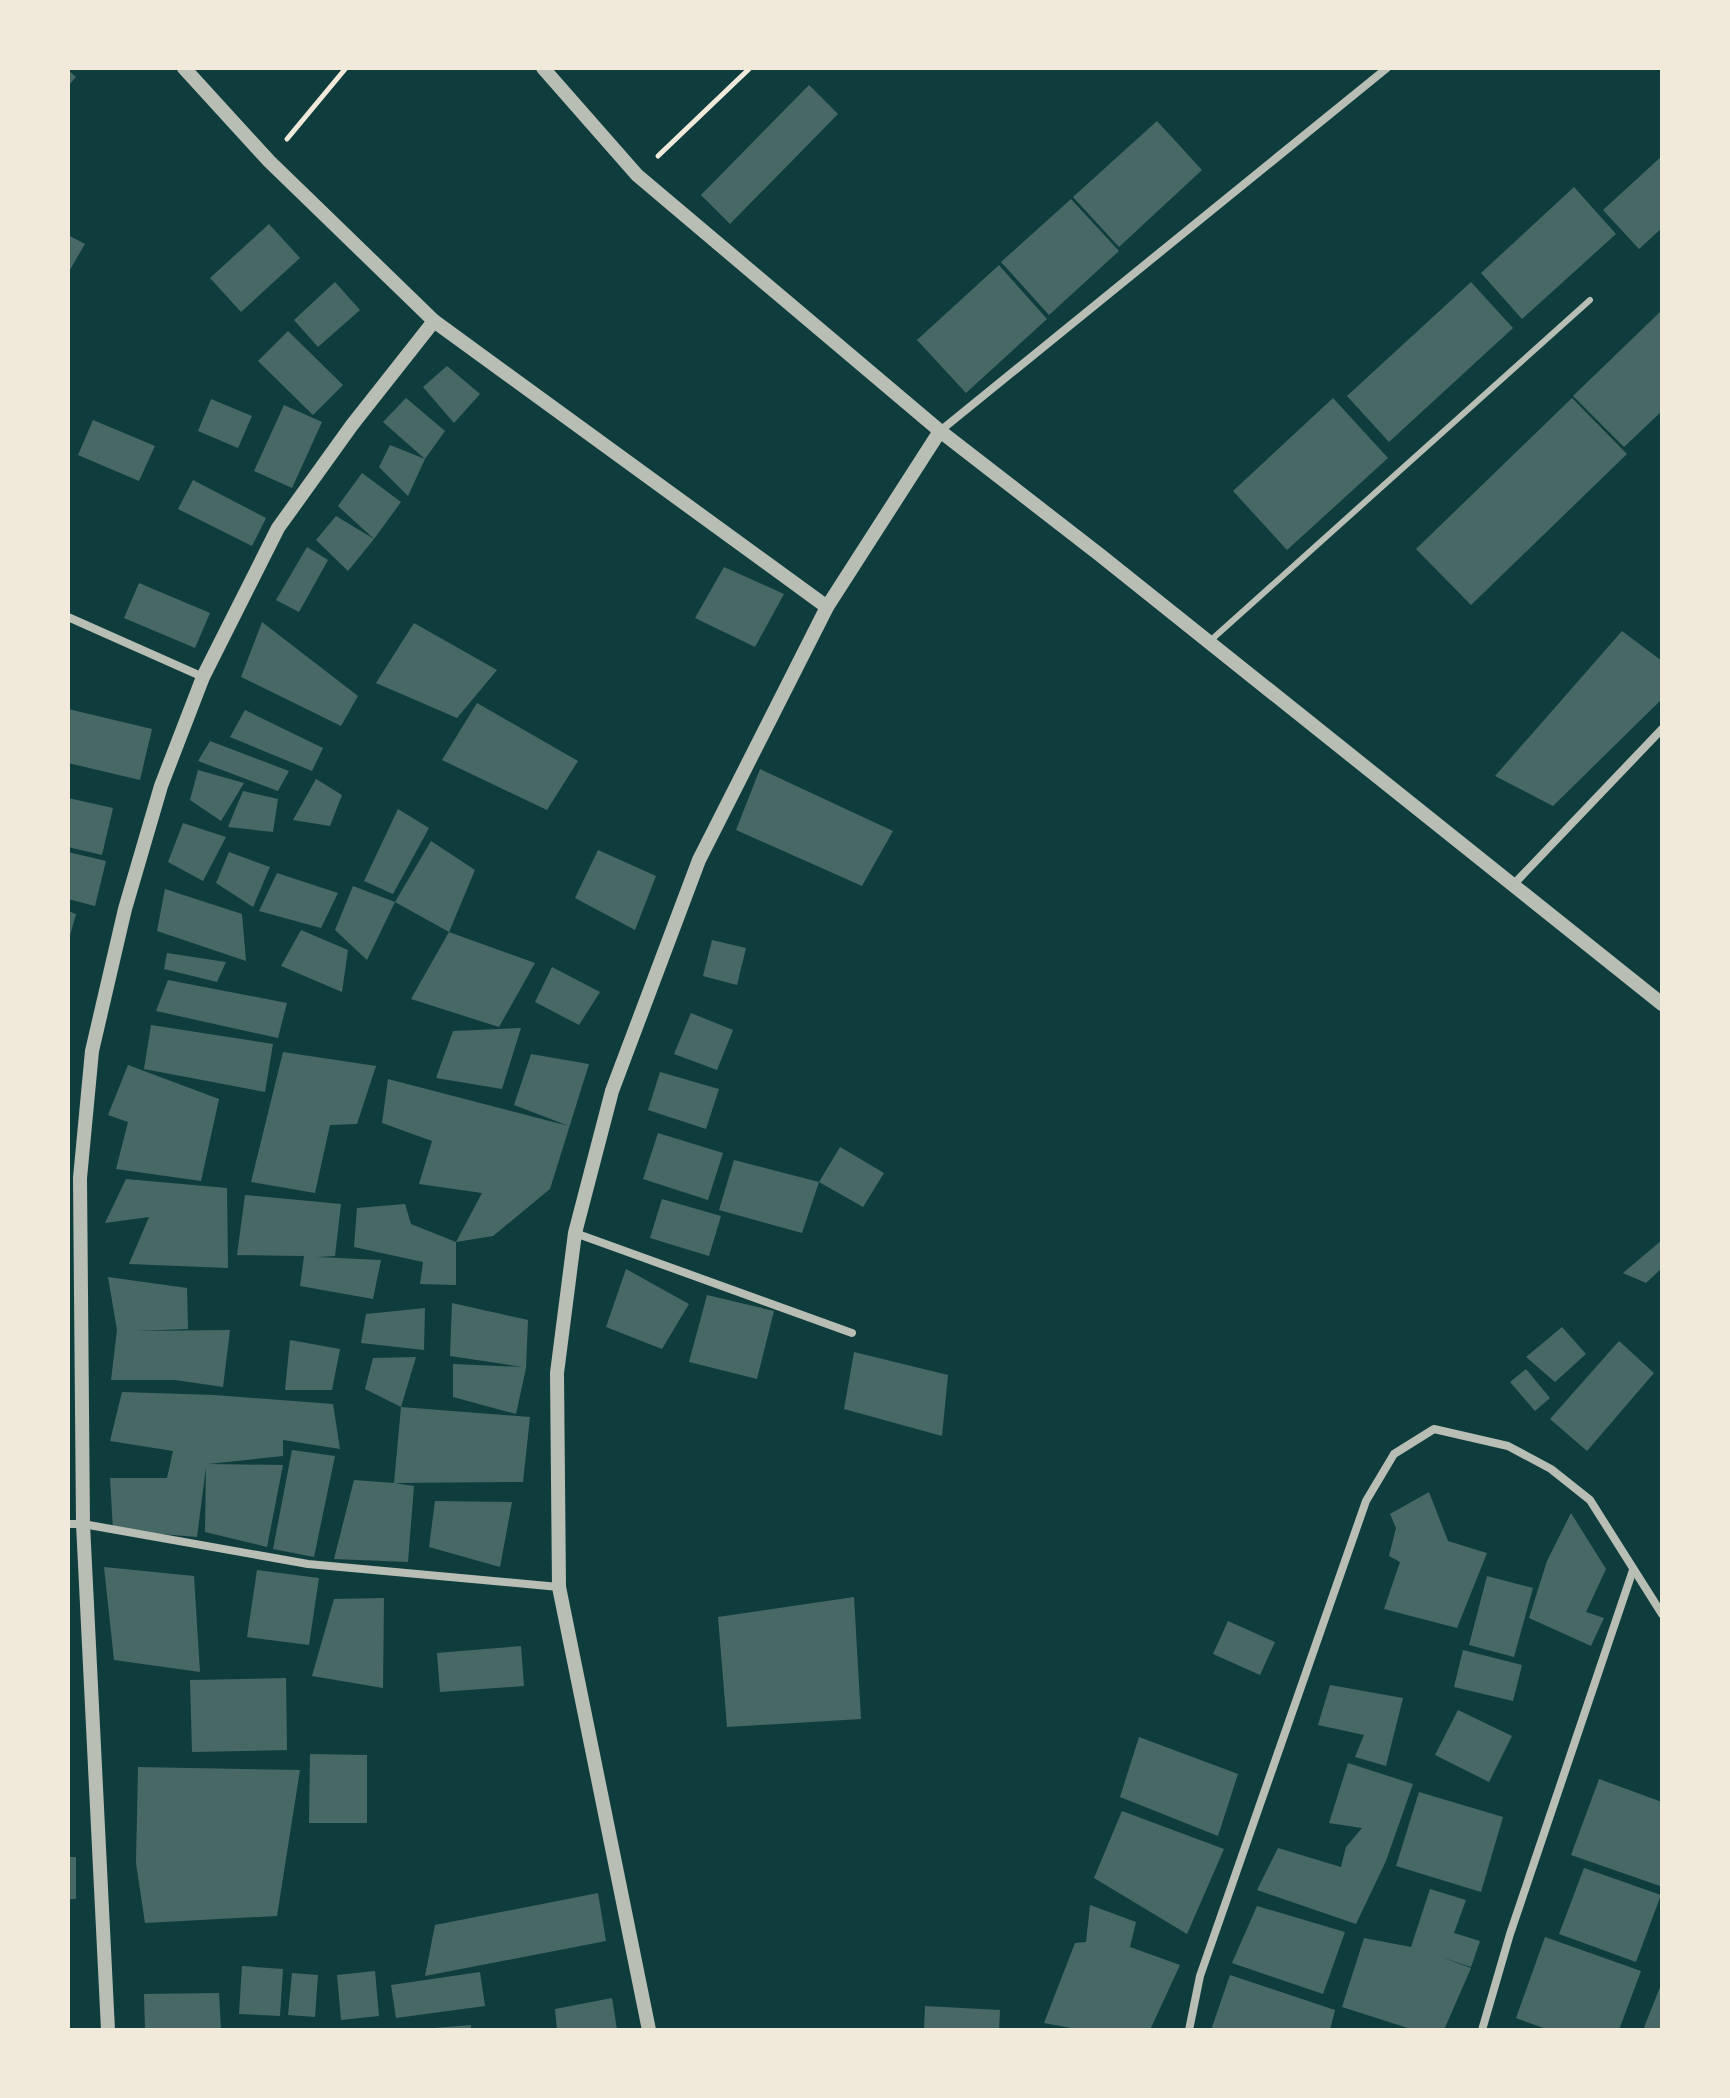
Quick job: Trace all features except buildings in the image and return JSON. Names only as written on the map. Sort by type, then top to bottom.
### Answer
[{"type":"street","points":[[184,68],[269,161],[434,321],[827,607]]},
{"type":"street","points":[[543,68],[637,175],[940,431],[1662,1004]]},
{"type":"street","points":[[649,2030],[559,1587],[557,1373],[575,1233],[612,1091],[699,860],[827,607],[940,431],[1387,68]]},
{"type":"street","points":[[108,2030],[75,1524],[80,1178],[92,1051],[125,909],[161,786],[203,677],[278,528],[352,425],[434,321]]},
{"type":"street","points":[[68,617],[203,677]]},
{"type":"street","points":[[1512,886],[1662,729]]},
{"type":"street","points":[[575,1233],[852,1333]]},
{"type":"street","points":[[1189,2030],[1200,1976],[1366,1501],[1394,1454],[1434,1429],[1508,1446],[1551,1469],[1590,1500],[1662,1614]]},
{"type":"street","points":[[75,1524],[308,1564],[559,1587]]},
{"type":"street","points":[[1482,2030],[1510,1934],[1633,1570]]},
{"type":"lane","points":[[1208,643],[1590,300]]},
{"type":"path","points":[[269,161],[346,68]]},
{"type":"path","points":[[637,175],[750,68]]}]
